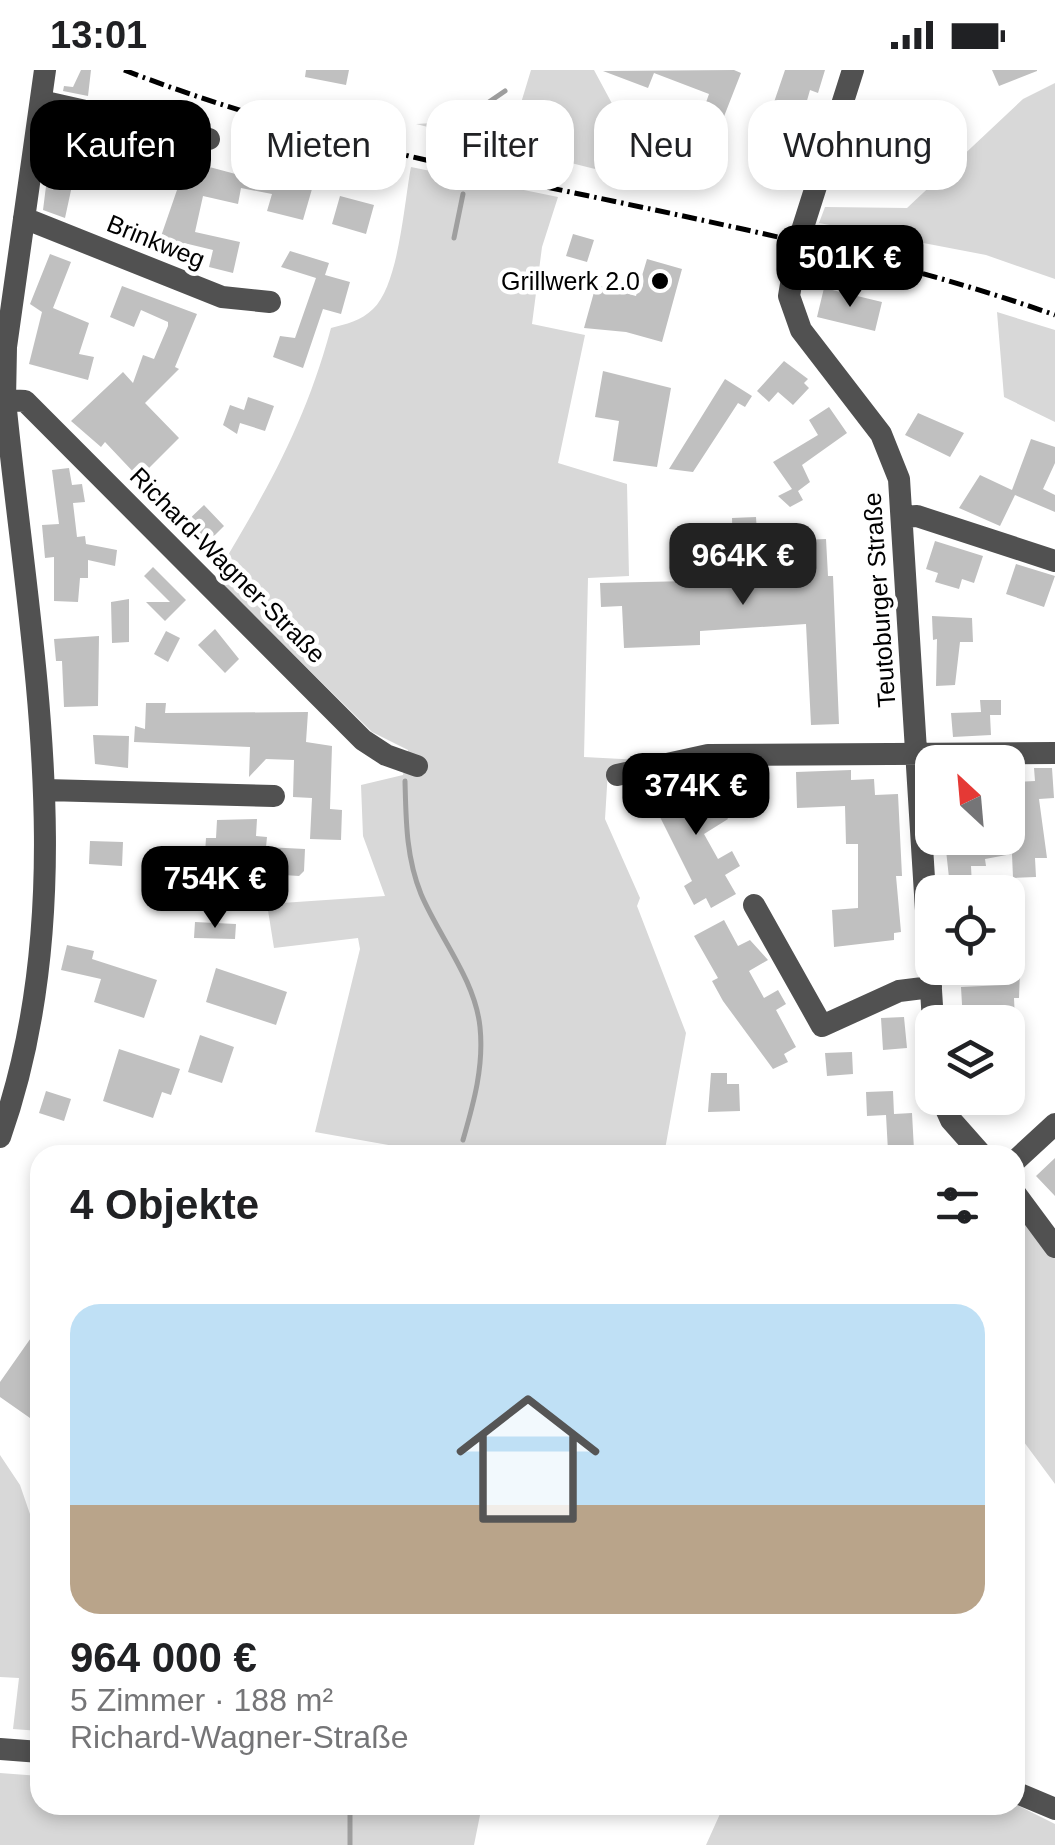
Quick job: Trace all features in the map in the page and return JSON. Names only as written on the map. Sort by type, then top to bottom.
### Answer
[{"type":"street","points":[[40,100],[45,70]]},
{"type":"street","name":"Teutoburger Straße","points":[[853,70],[789,278],[792,312],[810,343],[881,434],[898,480],[917,745]]},
{"type":"street","points":[[0,1137],[18,1085],[41,959],[45,790],[9,534],[3,347],[30,174]]},
{"type":"street","name":"Brinkweg","points":[[24,218],[222,297],[270,302]]},
{"type":"street","name":"Richard-Wagner-Straße","points":[[5,400],[25,400],[364,740],[386,756],[417,766]]},
{"type":"street","points":[[903,517],[917,516],[1055,561]]},
{"type":"street","points":[[617,775],[708,755],[915,753]]},
{"type":"street","points":[[1025,753],[1055,753]]},
{"type":"street","points":[[45,790],[274,796]]},
{"type":"street","name":"Teutoburger Straße","points":[[923,855],[932,1005]]},
{"type":"street","points":[[754,905],[822,1026],[898,991],[931,987]]},
{"type":"street","points":[[949,1115],[973,1145]]},
{"type":"street","points":[[1025,1152],[1055,1124]]},
{"type":"street","points":[[1025,1207],[1055,1247]]},
{"type":"street","points":[[0,1749],[30,1751]]},
{"type":"street","points":[[1025,1796],[1055,1809]]},
{"type":"shaded area","points":[[531,70],[594,70],[610,100],[594,100],[594,169],[574,164],[574,100],[522,100]]},
{"type":"shaded area","points":[[1055,83],[1055,279],[986,255],[819,223],[825,207],[907,208],[926,190],[967,190],[967,152],[1023,99]]},
{"type":"shaded area","points":[[411,167],[426,170],[426,190],[524,190],[558,197],[542,247],[532,324],[585,335],[558,463],[627,484],[629,576],[588,578],[584,757],[641,760],[608,770],[605,819],[640,898],[637,906],[686,1033],[666,1145],[388,1145],[315,1132],[360,949],[358,938],[274,948],[267,904],[385,896],[363,836],[361,785],[403,775],[408,750],[372,732],[215,577],[296,427],[331,328],[353,322],[373,309],[395,263]]},
{"type":"shaded area","points":[[997,312],[1055,330],[1055,422],[1004,397]]},
{"type":"shaded area","points":[[1025,1216],[1055,1257],[1055,1484],[1025,1444]]},
{"type":"shaded area","points":[[0,1455],[20,1485],[30,1514],[30,1730],[13,1729],[19,1678],[0,1677]]},
{"type":"shaded area","points":[[0,1773],[30,1775],[30,1815],[480,1815],[474,1845],[0,1845]]},
{"type":"shaded area","points":[[1025,1809],[1055,1824],[1055,1845],[706,1845],[720,1815],[1025,1815]]},
{"type":"building","points":[[81,70],[91,70],[88,96],[63,91],[64,86],[73,87]]},
{"type":"building","points":[[306,70],[349,70],[346,85],[305,77]]},
{"type":"building","points":[[785,70],[825,70],[818,93],[810,90],[807,100],[775,100]]},
{"type":"building","points":[[992,70],[1037,70],[1037,71],[999,86]]},
{"type":"building","points":[[603,71],[741,73],[728,106],[728,100],[707,100],[709,94],[654,73],[648,88]]},
{"type":"building","points":[[211,167],[231,173],[231,190],[241,190],[238,204],[203,196],[195,232],[240,242],[233,273],[209,267],[213,250],[184,243],[182,253],[158,245],[177,190],[211,190]]},
{"type":"building","points":[[46,190],[71,190],[65,218],[43,210]]},
{"type":"building","points":[[251,190],[312,190],[303,220],[267,211],[272,194]]},
{"type":"building","points":[[340,196],[374,205],[366,234],[332,224]]},
{"type":"building","points":[[573,234],[594,240],[587,262],[566,256]]},
{"type":"building","points":[[290,251],[329,263],[325,275],[350,282],[341,314],[323,309],[303,368],[273,357],[280,336],[295,338],[316,278],[281,267]]},
{"type":"building","points":[[50,254],[71,262],[53,308],[89,323],[79,354],[94,357],[88,380],[29,364],[42,312],[30,304]]},
{"type":"building","points":[[647,259],[682,269],[662,342],[626,332],[584,328],[596,285],[636,296]]},
{"type":"building","points":[[122,286],[197,314],[175,367],[179,369],[145,403],[179,438],[139,478],[105,442],[101,447],[71,421],[123,372],[133,383],[143,355],[154,359],[168,326],[168,322],[141,310],[134,327],[110,317]]},
{"type":"building","points":[[824,288],[882,302],[875,331],[817,317]]},
{"type":"building","points":[[784,361],[808,379],[804,383],[809,388],[793,405],[778,392],[769,402],[757,391]]},
{"type":"building","points":[[603,371],[671,388],[657,467],[613,461],[619,421],[595,417]]},
{"type":"building","points":[[725,379],[752,396],[745,407],[738,403],[693,472],[669,469]]},
{"type":"building","points":[[248,397],[274,406],[265,431],[240,423],[237,434],[223,425],[230,405],[244,410]]},
{"type":"building","points":[[829,407],[847,433],[802,465],[810,482],[798,491],[803,500],[790,507],[778,496],[792,489],[773,462],[818,435],[809,420]]},
{"type":"building","points":[[918,413],[964,433],[950,457],[905,435]]},
{"type":"building","points":[[1031,439],[1055,447],[1055,463],[1043,489],[1055,495],[1055,512],[1015,495],[1000,526],[959,508],[980,475],[1012,490]]},
{"type":"building","points":[[69,468],[72,485],[82,484],[85,502],[73,503],[77,537],[85,536],[86,544],[117,550],[115,566],[88,560],[88,578],[80,578],[78,602],[54,601],[54,557],[45,558],[42,525],[59,524],[52,470]]},
{"type":"building","points":[[204,505],[224,526],[205,545],[184,524]]},
{"type":"building","points":[[756,517],[760,580],[788,550],[803,549],[803,540],[826,539],[828,576],[833,576],[839,724],[811,725],[806,624],[700,631],[700,645],[624,648],[622,606],[601,607],[600,583],[734,580],[732,518]]},
{"type":"building","points":[[935,541],[983,556],[974,583],[962,579],[959,589],[935,582],[938,573],[926,569]]},
{"type":"building","points":[[1016,564],[1055,576],[1044,607],[1006,594]]},
{"type":"building","points":[[153,567],[186,600],[165,621],[146,602],[170,602],[144,576]]},
{"type":"building","points":[[129,599],[129,642],[112,643],[111,602]]},
{"type":"building","points":[[932,616],[972,618],[973,642],[960,642],[955,685],[936,686],[937,639],[933,640]]},
{"type":"building","points":[[215,629],[239,659],[225,673],[198,645]]},
{"type":"building","points":[[166,631],[180,638],[168,662],[154,654]]},
{"type":"building","points":[[99,636],[98,706],[64,707],[62,661],[56,661],[54,639]]},
{"type":"building","points":[[980,700],[1001,700],[1001,715],[990,715],[991,735],[953,737],[951,713],[981,712]]},
{"type":"building","points":[[146,703],[166,703],[165,713],[308,712],[306,742],[332,746],[330,809],[342,810],[341,840],[310,839],[312,798],[293,797],[294,760],[266,759],[249,777],[250,747],[134,742],[135,726],[145,729]]},
{"type":"building","points":[[93,735],[129,736],[128,768],[95,764]]},
{"type":"building","points":[[1034,768],[1052,768],[1054,798],[1039,799],[1047,858],[1035,858],[1036,877],[1025,877],[1013,875],[1012,855],[1025,855],[1025,782],[1035,781]]},
{"type":"building","points":[[851,770],[851,780],[874,779],[875,795],[898,794],[902,876],[896,876],[901,932],[894,933],[894,940],[834,947],[832,910],[858,908],[858,844],[846,844],[845,806],[797,808],[796,772]]},
{"type":"building","points":[[683,776],[686,782],[698,776],[713,806],[719,803],[728,819],[704,834],[718,859],[732,851],[740,866],[725,875],[736,894],[711,908],[706,898],[694,905],[684,886],[692,881],[652,801],[662,796],[660,784]]},
{"type":"building","points":[[257,819],[256,836],[267,837],[266,847],[305,849],[304,871],[299,876],[283,875],[282,889],[267,888],[268,861],[254,860],[255,854],[205,853],[206,838],[216,838],[217,820]]},
{"type":"building","points":[[90,841],[123,842],[122,866],[89,864]]},
{"type":"building","points":[[947,855],[1007,855],[985,859],[986,866],[971,866],[971,875],[949,875]]},
{"type":"building","points":[[724,920],[738,946],[750,940],[768,960],[749,971],[764,998],[778,990],[786,1004],[776,1010],[796,1047],[784,1054],[788,1062],[773,1069],[723,1001],[712,981],[718,978],[694,936]]},
{"type":"building","points":[[195,922],[236,924],[235,939],[194,938]]},
{"type":"building","points":[[67,945],[94,951],[92,959],[157,980],[144,1018],[94,1002],[101,979],[61,970]]},
{"type":"building","points":[[216,968],[287,992],[276,1025],[206,1002]]},
{"type":"building","points":[[1019,985],[1019,998],[1014,998],[1014,1005],[962,1005],[961,987]]},
{"type":"building","points":[[904,1017],[907,1048],[883,1050],[881,1018]]},
{"type":"building","points":[[200,1035],[234,1047],[222,1083],[188,1072]]},
{"type":"building","points":[[119,1049],[180,1069],[171,1095],[162,1092],[153,1118],[103,1101]]},
{"type":"building","points":[[852,1052],[853,1074],[827,1076],[825,1053]]},
{"type":"building","points":[[711,1073],[727,1073],[727,1084],[739,1084],[740,1111],[708,1112]]},
{"type":"building","points":[[46,1091],[71,1099],[64,1121],[39,1113]]},
{"type":"building","points":[[893,1091],[894,1114],[912,1113],[914,1145],[888,1145],[886,1115],[867,1116],[866,1092]]},
{"type":"building","points":[[1055,1158],[1055,1196],[1036,1176]]},
{"type":"building","points":[[30,1339],[30,1418],[0,1397],[0,1382]]},
{"type":"waterway","points":[[492,100],[505,91]]},
{"type":"waterway","points":[[454,238],[463,194]]},
{"type":"waterway","points":[[405,781],[408,838],[416,880],[464,975],[480,1027],[479,1070],[463,1140]]},
{"type":"waterway","points":[[350,1815],[350,1845]]},
{"type":"railway","points":[[124,70],[238,109],[353,142],[824,248],[1055,315]]},
{"type":"place","name":"Grillwerk 2.0","points":[[660,281]]}]
